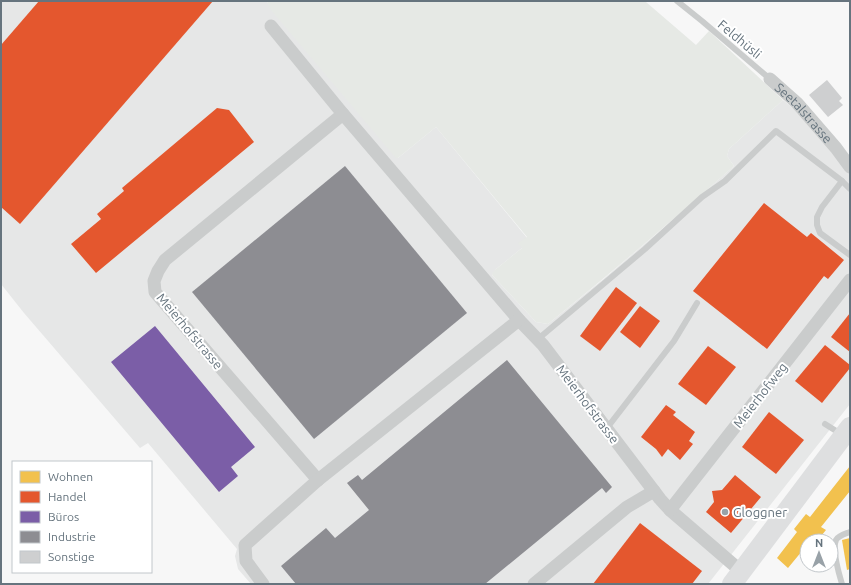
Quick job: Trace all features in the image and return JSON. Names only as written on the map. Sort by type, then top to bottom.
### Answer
[{"type":"main road","points":[[737,578],[847,432]]},
{"type":"street","name":"Meierhofstrasse","points":[[271,26],[343,114],[519,320],[543,345],[670,510],[737,578]]},
{"type":"street","name":"Seetalstrasse","points":[[770,79],[797,103],[836,148],[850,167]]},
{"type":"street","name":"Meierhofstrasse","points":[[318,480],[156,292],[154,281],[158,270],[166,260],[343,114]]},
{"type":"street","name":"Meierhofweg","points":[[670,510],[850,280]]},
{"type":"street","points":[[263,584],[246,561],[245,545],[318,480],[519,320]]},
{"type":"street","points":[[534,584],[627,507],[654,491]]},
{"type":"lane","name":"Feldhüsli","points":[[677,1],[770,79]]},
{"type":"lane","points":[[538,339],[645,249],[702,197],[725,181],[776,131],[842,181],[850,189]]},
{"type":"lane","points":[[842,181],[822,207],[817,217],[817,225],[820,233],[850,255]]},
{"type":"lane","points":[[607,428],[674,341],[697,303]]},
{"type":"lane","points":[[825,424],[847,432]]},
{"type":"lane","points":[[842,584],[836,562],[836,541],[840,535],[850,532]]},
{"type":"shaded area","points":[[1,1],[267,1],[398,158],[436,127],[527,238],[522,248],[496,269],[492,275],[536,322],[548,324],[601,281],[734,166],[727,156],[729,149],[783,100],[804,117],[850,161],[850,404],[708,584],[251,584],[238,569],[235,556],[237,549],[148,443],[140,448],[24,313],[1,284]]},
{"type":"shaded area","points":[[267,1],[646,1],[696,45],[709,31],[783,100],[729,149],[727,156],[734,166],[642,246],[548,324],[536,322],[492,275],[496,269],[522,248],[518,243],[527,237],[436,127],[398,158],[396,158],[271,10]]},
{"type":"building: Wohnen","points":[[850,466],[850,491],[821,527],[826,530],[824,533],[799,533],[799,555],[788,568],[777,558],[797,532],[794,529],[806,514],[810,517]]},
{"type":"building: Wohnen","points":[[850,538],[850,569],[847,570],[842,540]]},
{"type":"building: Handel","points":[[39,1],[213,1],[20,224],[1,207],[1,45]]},
{"type":"building: Handel","points":[[217,108],[229,110],[254,142],[96,273],[71,244],[101,219],[97,214],[124,191],[122,188]]},
{"type":"building: Handel","points":[[764,203],[807,237],[811,233],[844,260],[828,279],[824,276],[767,349],[693,291]]},
{"type":"building: Handel","points":[[616,287],[637,303],[600,351],[580,336]]},
{"type":"building: Handel","points":[[640,306],[660,321],[640,348],[620,332]]},
{"type":"building: Handel","points":[[850,313],[850,352],[831,337]]},
{"type":"building: Handel","points":[[825,345],[850,365],[850,368],[822,403],[795,381]]},
{"type":"building: Handel","points":[[708,346],[736,367],[706,405],[678,384]]},
{"type":"building: Handel","points":[[666,405],[676,412],[673,415],[695,432],[689,441],[693,444],[680,460],[668,449],[662,457],[656,449],[641,437]]},
{"type":"building: Handel","points":[[769,412],[804,440],[776,474],[742,447]]},
{"type":"building: Handel","points":[[735,475],[761,497],[731,533],[706,512],[714,502],[712,491],[722,490]]},
{"type":"building: Handel","points":[[640,523],[702,571],[692,584],[593,584]]},
{"type":"building: Büros","points":[[155,326],[255,447],[231,467],[238,476],[219,492],[111,362]]},
{"type":"building: Industrie","points":[[345,166],[467,313],[314,439],[192,292]]},
{"type":"building: Industrie","points":[[507,360],[612,487],[606,493],[602,488],[485,584],[296,584],[281,566],[326,528],[335,538],[369,510],[347,483],[358,475],[362,480]]},
{"type":"building: Sonstige","points":[[827,80],[842,98],[839,101],[843,105],[828,117],[809,95]]},
{"type":"place","name":"Gloggner","points":[[725,512]]}]
